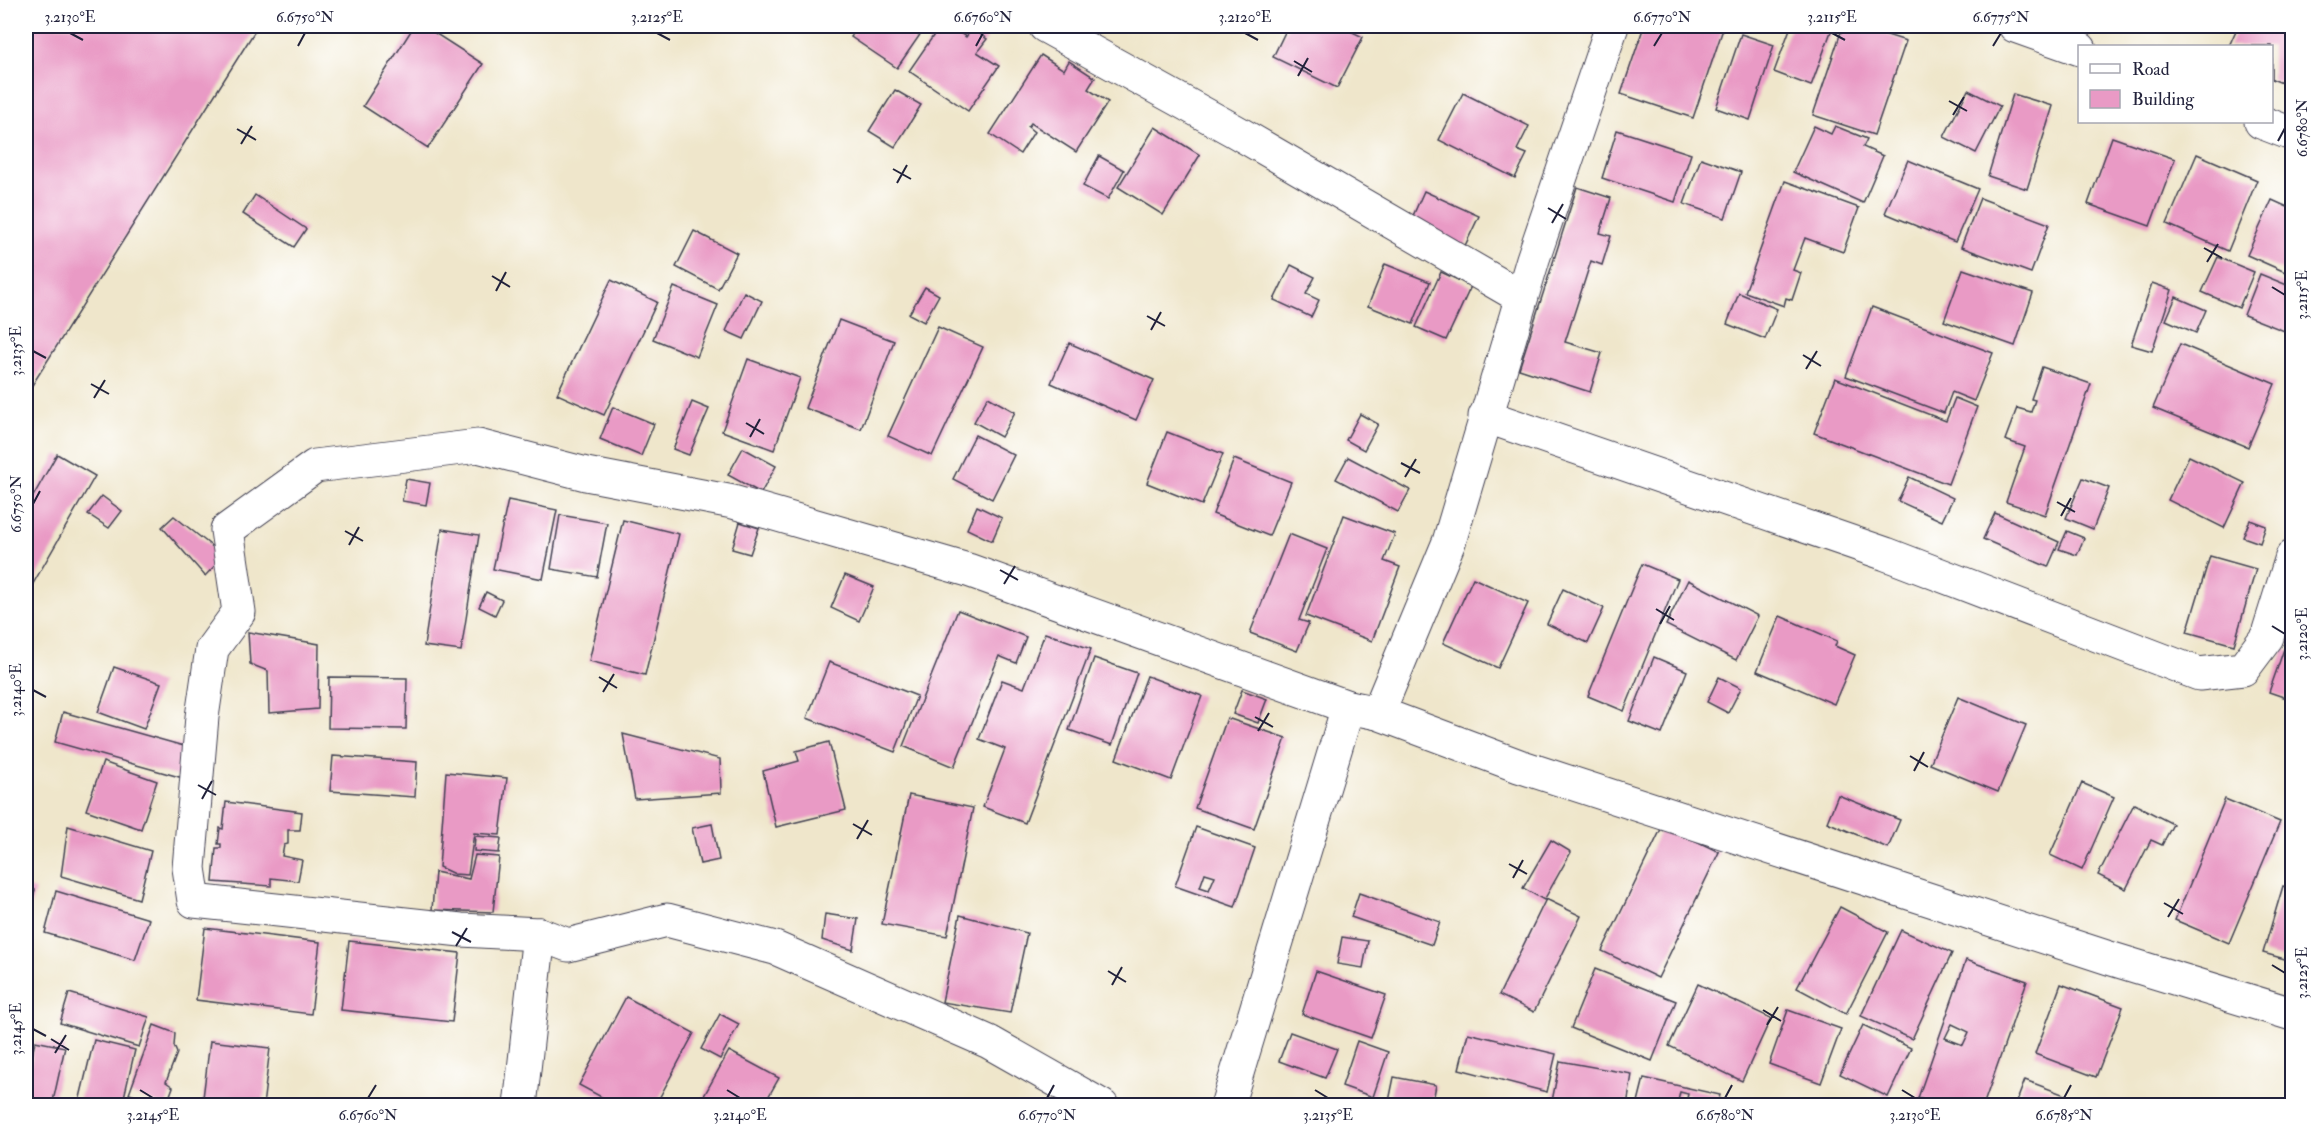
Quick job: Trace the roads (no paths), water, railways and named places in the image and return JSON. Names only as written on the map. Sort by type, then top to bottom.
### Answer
[{"type":"street","points":[[1045,26],[1235,131],[1521,297]]},
{"type":"street","points":[[1227,1106],[1363,710],[1449,542],[1521,297],[1612,26]]},
{"type":"street","points":[[2015,26],[2078,49]]},
{"type":"street","points":[[2264,123],[2292,134]]},
{"type":"street","points":[[1485,416],[1886,554],[2199,674],[2242,669],[2267,637],[2292,557]]},
{"type":"street","points":[[1102,1106],[989,1042],[775,948],[667,920],[568,945],[539,934],[461,930],[194,901],[189,868],[202,717],[212,649],[239,612],[227,530],[315,466],[478,446],[586,474],[733,502],[968,570],[1541,773],[2098,954],[2292,1014]]},
{"type":"street","points":[[520,1106],[539,934]]}]
